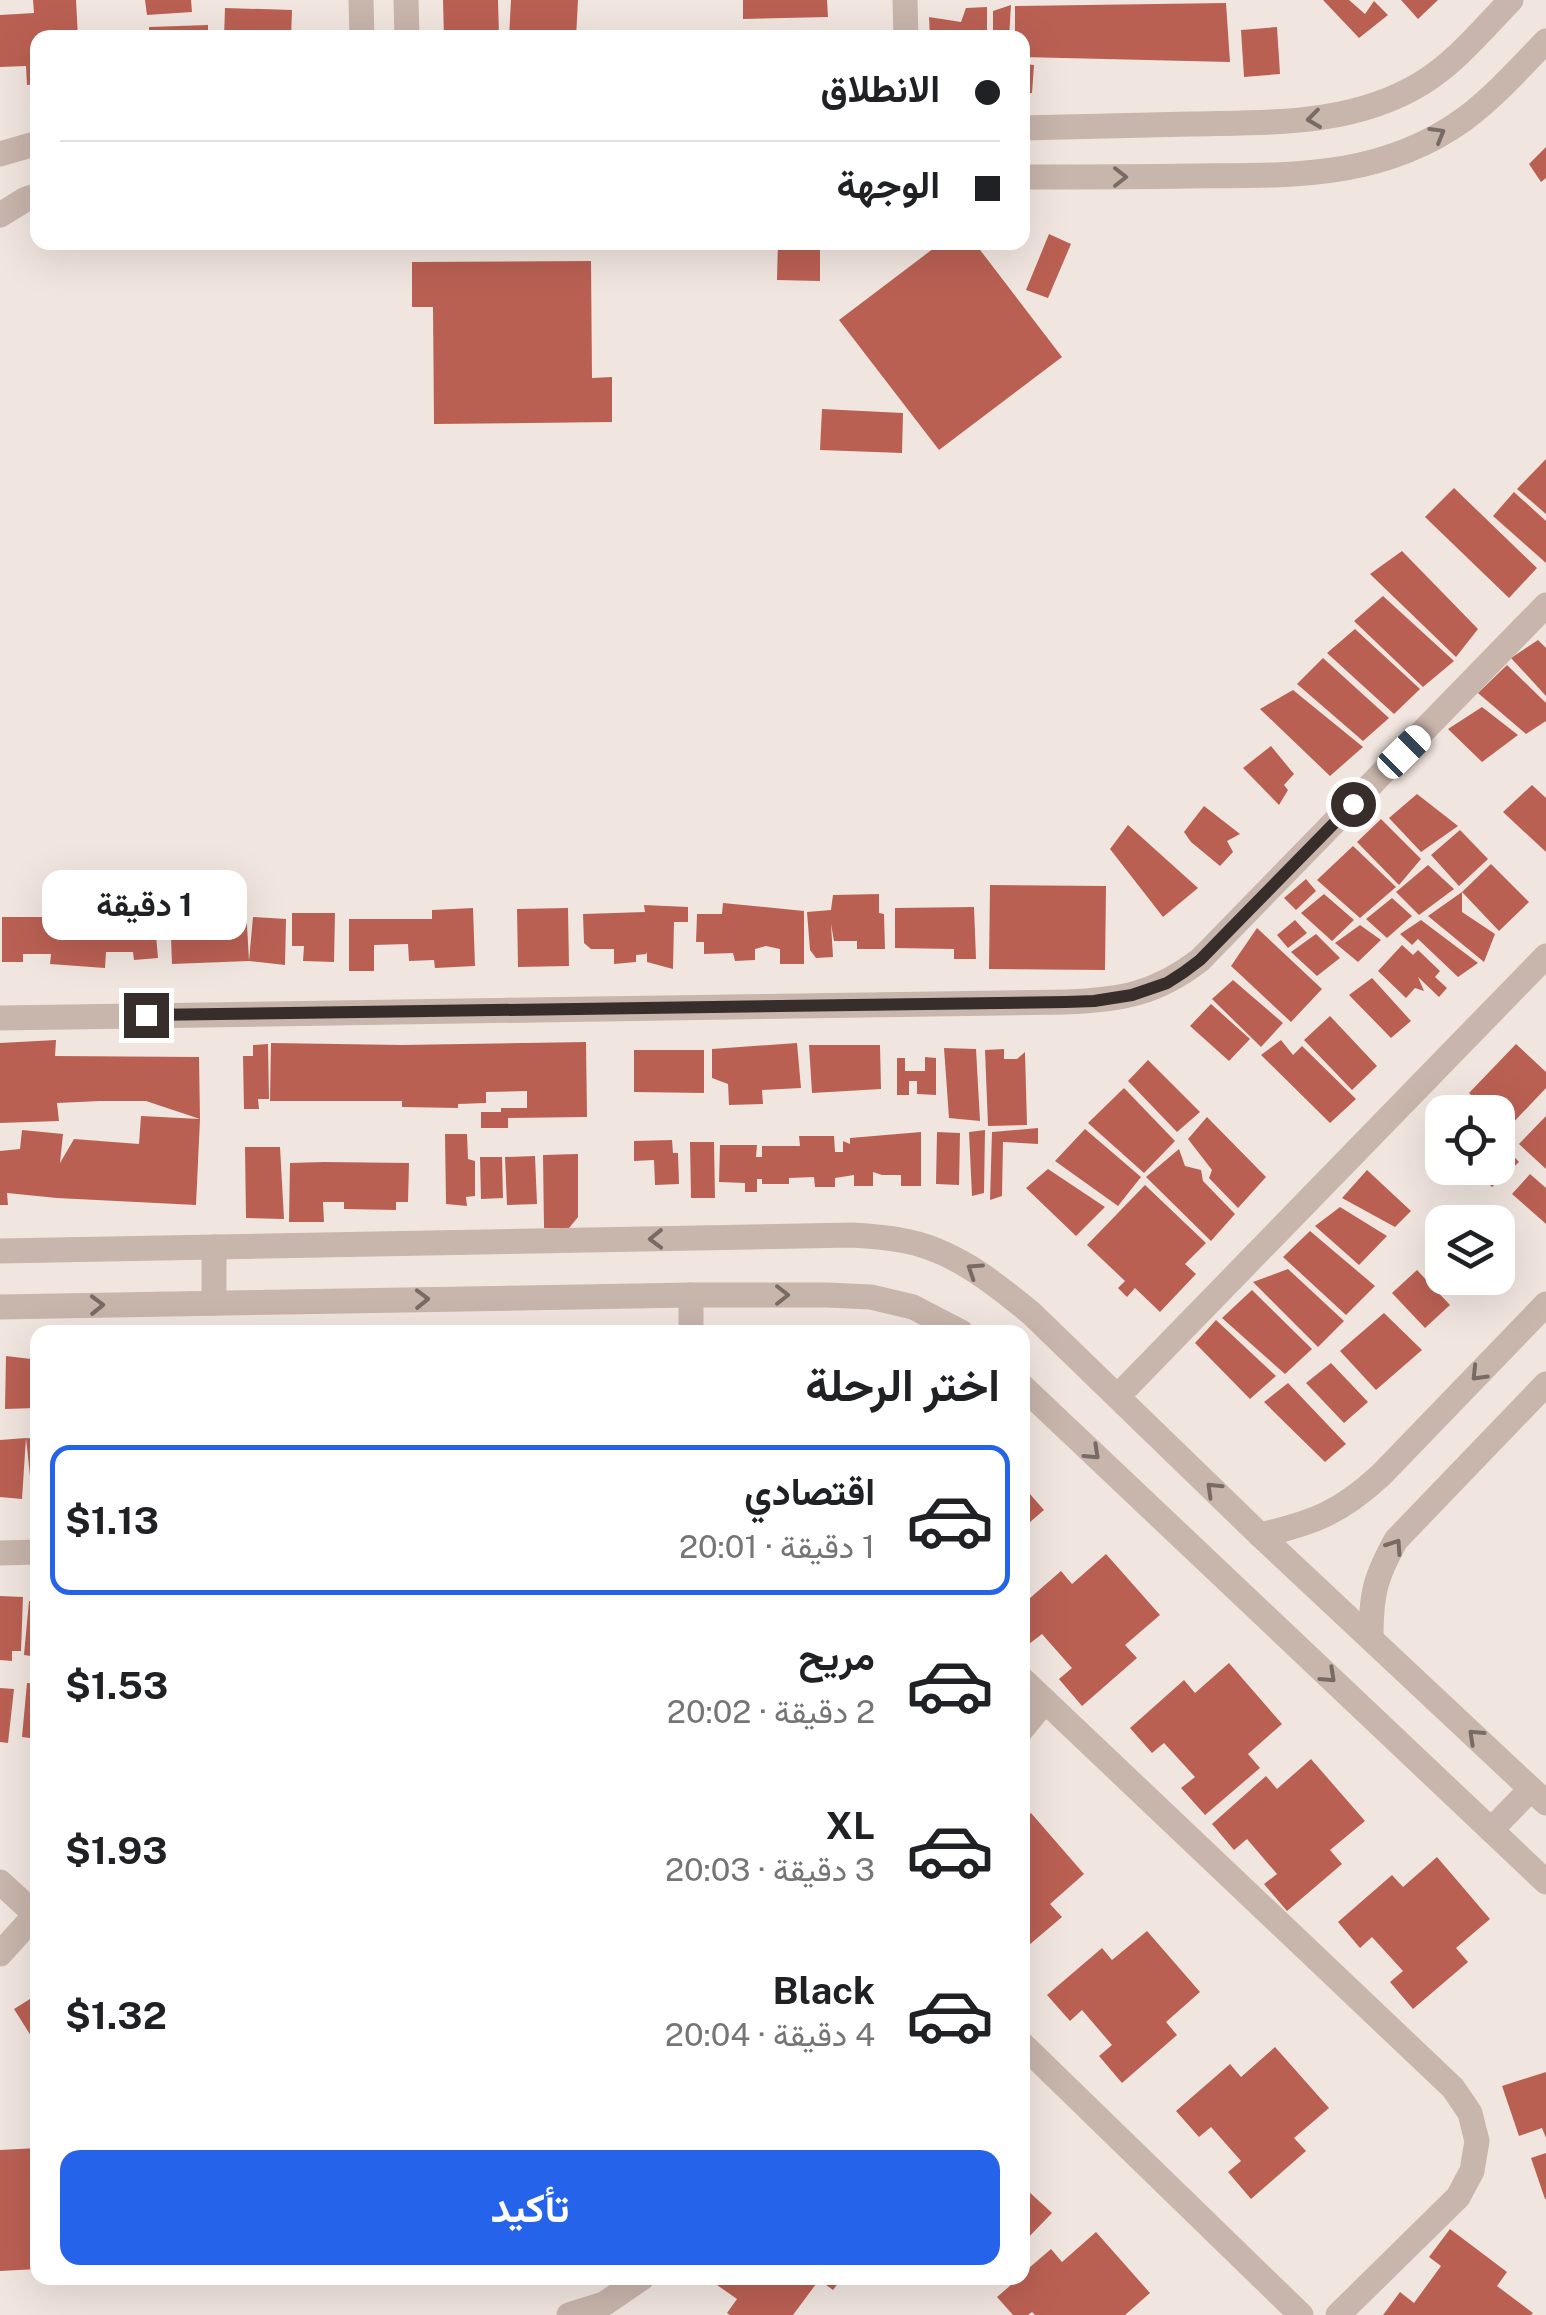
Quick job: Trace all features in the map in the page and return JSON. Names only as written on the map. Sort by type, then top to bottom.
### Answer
[{"type":"street","points":[[360,0],[362,30]]},
{"type":"street","points":[[406,0],[407,30]]},
{"type":"street","points":[[905,0],[906,30]]},
{"type":"street","points":[[1030,128],[1278,122],[1358,111],[1392,100],[1436,74],[1511,0]]},
{"type":"street","points":[[1030,178],[1278,176],[1329,172],[1378,161],[1424,142],[1462,120],[1546,42]]},
{"type":"street","points":[[0,154],[30,145]]},
{"type":"street","points":[[0,215],[30,198]]},
{"type":"street","points":[[0,1018],[1066,1002],[1132,995],[1167,983],[1200,960],[1546,605]]},
{"type":"street","points":[[1118,1396],[1546,956]]},
{"type":"street","points":[[0,1251],[852,1235],[904,1240],[950,1256],[995,1284],[1030,1313],[1538,1796],[1491,1830]]},
{"type":"street","points":[[214,1247],[214,1303]]},
{"type":"street","points":[[691,1295],[691,1325]]},
{"type":"street","points":[[0,1307],[691,1295],[870,1297],[912,1307],[950,1325]]},
{"type":"street","points":[[1260,1535],[1327,1516],[1356,1498],[1546,1304]]},
{"type":"street","points":[[1371,1638],[1371,1604],[1380,1570],[1396,1540],[1546,1384]]},
{"type":"street","points":[[1030,1394],[1546,1882]]},
{"type":"street","points":[[0,1553],[30,1552]]},
{"type":"street","points":[[1030,1687],[1453,2088],[1470,2113],[1477,2141],[1472,2171],[1458,2197],[1338,2315]]},
{"type":"street","points":[[1030,1719],[1045,1701]]},
{"type":"street","points":[[0,1882],[30,1908]]},
{"type":"street","points":[[0,1954],[30,1920]]},
{"type":"street","points":[[1030,2052],[1301,2315]]},
{"type":"street","points":[[569,2315],[604,2304],[632,2285]]},
{"type":"building","points":[[33,0],[76,0],[78,30],[30,30],[27,85],[26,66],[0,67],[0,15],[34,13]]},
{"type":"building","points":[[145,0],[191,0],[192,12],[147,15]]},
{"type":"building","points":[[443,0],[498,0],[499,30],[444,30]]},
{"type":"building","points":[[511,0],[578,0],[576,30],[509,30]]},
{"type":"building","points":[[743,0],[827,0],[828,17],[743,19]]},
{"type":"building","points":[[1323,0],[1349,0],[1365,14],[1374,1],[1388,15],[1359,38]]},
{"type":"building","points":[[1401,0],[1438,0],[1418,19]]},
{"type":"building","points":[[1226,3],[1230,62],[1030,57],[1030,30],[1015,30],[1015,6]]},
{"type":"building","points":[[1011,5],[1009,30],[993,30],[993,11]]},
{"type":"building","points":[[987,7],[987,30],[930,30],[929,17],[961,22],[966,8]]},
{"type":"building","points":[[225,8],[292,10],[291,30],[224,30]]},
{"type":"building","points":[[208,25],[208,30],[149,30]]},
{"type":"building","points":[[1277,27],[1280,74],[1244,77],[1241,30]]},
{"type":"building","points":[[1030,65],[1034,65],[1030,93]]},
{"type":"building","points":[[1546,147],[1546,178],[1541,182],[1529,164]]},
{"type":"building","points":[[1049,234],[1071,244],[1048,298],[1026,290]]},
{"type":"building","points":[[778,250],[820,250],[820,281],[777,280]]},
{"type":"building","points":[[931,250],[980,250],[1062,357],[939,450],[839,320]]},
{"type":"building","points":[[591,261],[592,378],[612,377],[612,422],[434,424],[433,307],[412,307],[412,262]]},
{"type":"building","points":[[822,409],[903,413],[902,453],[820,450]]},
{"type":"building","points":[[1546,459],[1546,514],[1517,489]]},
{"type":"building","points":[[1454,488],[1537,568],[1509,598],[1425,517]]},
{"type":"building","points":[[1514,492],[1546,521],[1546,563],[1493,516]]},
{"type":"building","points":[[1402,551],[1478,629],[1456,657],[1370,574]]},
{"type":"building","points":[[1383,596],[1454,661],[1423,687],[1354,621]]},
{"type":"building","points":[[1355,629],[1420,689],[1394,714],[1327,653]]},
{"type":"building","points":[[1538,640],[1546,648],[1546,696],[1511,658]]},
{"type":"building","points":[[1323,658],[1389,718],[1363,741],[1297,684]]},
{"type":"building","points":[[1507,665],[1546,703],[1546,721],[1526,734],[1478,693]]},
{"type":"building","points":[[1293,690],[1363,747],[1330,776],[1260,709]]},
{"type":"building","points":[[1482,707],[1518,735],[1482,762],[1448,729]]},
{"type":"building","points":[[1271,746],[1294,774],[1284,785],[1288,790],[1279,805],[1243,768]]},
{"type":"building","points":[[1532,785],[1546,798],[1546,852],[1503,812]]},
{"type":"building","points":[[1417,794],[1458,826],[1421,852],[1389,818]]},
{"type":"building","points":[[1204,806],[1240,834],[1227,841],[1233,852],[1220,866],[1184,832]]},
{"type":"building","points":[[1381,819],[1421,859],[1399,885],[1357,842]]},
{"type":"building","points":[[1128,825],[1198,888],[1163,917],[1110,849]]},
{"type":"building","points":[[1460,830],[1488,859],[1459,886],[1431,855]]},
{"type":"building","points":[[1353,846],[1396,887],[1360,918],[1317,880]]},
{"type":"building","points":[[1491,864],[1529,902],[1499,931],[1462,892]]},
{"type":"building","points":[[1428,865],[1454,889],[1419,915],[1396,892]]},
{"type":"building","points":[[1306,879],[1316,891],[1296,910],[1284,898]]},
{"type":"building","points":[[990,885],[1106,886],[1105,970],[989,969]]},
{"type":"building","points":[[1462,892],[1462,912],[1495,934],[1484,962],[1428,916]]},
{"type":"building","points":[[879,894],[885,949],[857,949],[857,941],[834,941],[831,924],[833,957],[816,958],[810,950],[807,912],[831,910],[833,895]]},
{"type":"building","points":[[1324,894],[1354,920],[1332,941],[1301,913]]},
{"type":"building","points":[[1392,898],[1412,916],[1387,938],[1366,919]]},
{"type":"building","points":[[723,903],[804,911],[804,964],[780,964],[780,949],[766,946],[755,949],[755,960],[735,961],[733,953],[704,954],[704,942],[696,942],[697,914],[722,914]]},
{"type":"building","points":[[644,905],[688,907],[688,922],[674,922],[673,969],[647,962],[647,952],[636,955],[636,962],[614,964],[614,949],[591,949],[584,943],[583,914],[645,912]]},
{"type":"building","points":[[246,907],[249,961],[172,964],[170,911]]},
{"type":"building","points":[[974,907],[976,959],[954,959],[954,949],[895,948],[895,908]]},
{"type":"building","points":[[473,908],[475,966],[435,968],[434,960],[409,961],[408,944],[374,945],[374,971],[349,971],[349,919],[432,919],[432,910]]},
{"type":"building","points":[[568,908],[569,966],[518,967],[517,909]]},
{"type":"building","points":[[75,910],[154,912],[158,958],[134,960],[133,952],[106,952],[105,968],[50,964],[51,954],[23,954],[23,962],[2,962],[2,917],[73,917]]},
{"type":"building","points":[[292,913],[335,913],[334,962],[303,961],[304,946],[292,946]]},
{"type":"building","points":[[253,917],[286,919],[285,965],[249,961]]},
{"type":"building","points":[[1295,920],[1307,933],[1288,948],[1277,935]]},
{"type":"building","points":[[1421,920],[1478,963],[1458,977],[1418,939],[1412,945],[1400,934]]},
{"type":"building","points":[[1360,925],[1381,940],[1358,962],[1335,943]]},
{"type":"building","points":[[1257,928],[1322,989],[1291,1022],[1231,966]]},
{"type":"building","points":[[1316,934],[1340,958],[1317,976],[1291,952]]},
{"type":"building","points":[[1402,945],[1413,955],[1418,950],[1440,971],[1435,977],[1447,988],[1439,997],[1418,977],[1424,991],[1415,988],[1406,998],[1378,971]]},
{"type":"building","points":[[1372,978],[1411,1021],[1391,1038],[1349,995]]},
{"type":"building","points":[[1233,980],[1283,1023],[1261,1047],[1212,999]]},
{"type":"building","points":[[1211,1004],[1250,1039],[1229,1061],[1190,1026]]},
{"type":"building","points":[[1330,1016],[1377,1066],[1352,1090],[1304,1040]]},
{"type":"building","points":[[56,1040],[55,1056],[199,1057],[200,1119],[146,1101],[100,1101],[57,1103],[59,1121],[0,1123],[0,1043]]},
{"type":"building","points":[[1281,1040],[1293,1055],[1302,1046],[1356,1099],[1330,1123],[1261,1055]]},
{"type":"building","points":[[586,1042],[587,1117],[508,1118],[508,1128],[481,1128],[481,1112],[527,1108],[527,1091],[486,1092],[486,1103],[458,1104],[458,1108],[402,1107],[402,1101],[270,1101],[271,1043]]},
{"type":"building","points":[[797,1043],[801,1088],[762,1090],[763,1104],[729,1105],[728,1084],[712,1078],[712,1049]]},
{"type":"building","points":[[268,1044],[269,1099],[258,1099],[259,1109],[244,1109],[243,1056],[253,1056],[253,1045]]},
{"type":"building","points":[[1516,1044],[1546,1072],[1546,1088],[1515,1121],[1515,1095],[1469,1093]]},
{"type":"building","points":[[809,1045],[880,1045],[881,1089],[812,1093]]},
{"type":"building","points":[[944,1048],[976,1049],[980,1121],[949,1118]]},
{"type":"building","points":[[1004,1049],[1004,1059],[1017,1059],[1025,1052],[1027,1125],[988,1126],[985,1050]]},
{"type":"building","points":[[634,1050],[704,1050],[704,1093],[634,1092]]},
{"type":"building","points":[[925,1057],[936,1058],[936,1095],[917,1094],[917,1081],[909,1081],[909,1095],[897,1095],[897,1058],[905,1058],[905,1071],[925,1071]]},
{"type":"building","points":[[1148,1060],[1200,1112],[1177,1132],[1128,1081]]},
{"type":"building","points":[[1124,1088],[1175,1141],[1144,1173],[1088,1123]]},
{"type":"building","points":[[141,1116],[200,1119],[196,1205],[7,1193],[8,1205],[0,1205],[0,1151],[20,1149],[22,1130],[63,1134],[60,1163],[74,1139],[139,1144]]},
{"type":"building","points":[[1546,1116],[1546,1169],[1519,1144]]},
{"type":"building","points":[[1207,1117],[1266,1177],[1238,1208],[1209,1178],[1212,1170],[1188,1139]]},
{"type":"building","points":[[1038,1128],[1038,1144],[1003,1142],[1002,1196],[990,1200],[992,1132]]},
{"type":"building","points":[[1085,1129],[1141,1177],[1118,1206],[1055,1161]]},
{"type":"building","points":[[985,1130],[984,1193],[972,1196],[969,1132]]},
{"type":"building","points":[[921,1132],[921,1186],[901,1186],[901,1175],[873,1172],[873,1186],[854,1186],[854,1175],[835,1178],[835,1187],[815,1187],[814,1177],[789,1178],[789,1184],[762,1184],[762,1179],[757,1179],[757,1192],[745,1192],[745,1183],[719,1182],[720,1145],[757,1145],[756,1157],[762,1157],[762,1146],[800,1146],[799,1136],[834,1136],[835,1152],[843,1152],[843,1141],[850,1144],[850,1138]]},
{"type":"building","points":[[937,1132],[960,1133],[959,1185],[936,1184]]},
{"type":"building","points":[[445,1134],[467,1134],[468,1159],[475,1161],[475,1196],[466,1197],[467,1206],[446,1204]]},
{"type":"building","points":[[672,1140],[673,1153],[678,1153],[679,1184],[655,1185],[654,1160],[634,1161],[634,1141]]},
{"type":"building","points":[[690,1142],[714,1142],[715,1198],[691,1198]]},
{"type":"building","points":[[245,1147],[280,1147],[284,1219],[246,1218]]},
{"type":"building","points":[[1179,1149],[1185,1166],[1201,1170],[1203,1181],[1235,1214],[1211,1241],[1146,1177]]},
{"type":"building","points":[[578,1154],[578,1217],[569,1228],[544,1228],[543,1155]]},
{"type":"building","points":[[535,1156],[537,1204],[507,1205],[505,1157]]},
{"type":"building","points":[[480,1157],[502,1157],[503,1198],[481,1199]]},
{"type":"building","points":[[290,1163],[409,1163],[408,1202],[396,1202],[396,1210],[344,1209],[344,1202],[323,1202],[324,1222],[289,1222]]},
{"type":"building","points":[[1048,1169],[1105,1207],[1076,1236],[1026,1188]]},
{"type":"building","points":[[1367,1170],[1411,1211],[1395,1227],[1342,1198]]},
{"type":"building","points":[[1530,1174],[1546,1188],[1546,1224],[1512,1194]]},
{"type":"building","points":[[1145,1185],[1206,1243],[1185,1264],[1196,1274],[1160,1312],[1135,1288],[1127,1297],[1118,1288],[1125,1281],[1087,1245]]},
{"type":"building","points":[[1340,1207],[1387,1236],[1359,1265],[1315,1226]]},
{"type":"building","points":[[1310,1231],[1375,1286],[1346,1315],[1283,1257]]},
{"type":"building","points":[[1288,1269],[1344,1321],[1318,1347],[1253,1282]]},
{"type":"building","points":[[1417,1270],[1425,1278],[1425,1295],[1441,1295],[1450,1305],[1425,1328],[1392,1293]]},
{"type":"building","points":[[1252,1290],[1312,1349],[1285,1374],[1222,1318]]},
{"type":"building","points":[[1384,1313],[1422,1350],[1376,1390],[1340,1351]]},
{"type":"building","points":[[1216,1320],[1276,1376],[1250,1399],[1195,1343]]},
{"type":"building","points":[[6,1356],[30,1359],[30,1408],[5,1409]]},
{"type":"building","points":[[1331,1363],[1368,1402],[1344,1423],[1306,1383]]},
{"type":"building","points":[[1288,1383],[1346,1444],[1325,1462],[1264,1402]]},
{"type":"building","points":[[26,1438],[30,1438],[30,1476]]},
{"type":"building","points":[[26,1438],[22,1499],[0,1497],[0,1440]]},
{"type":"building","points":[[1030,1494],[1044,1510],[1030,1522]]},
{"type":"building","points":[[1106,1554],[1160,1615],[1125,1645],[1137,1658],[1082,1706],[1059,1679],[1072,1668],[1042,1634],[1030,1643],[1030,1598],[1061,1571],[1072,1584]]},
{"type":"building","points":[[0,1596],[23,1597],[21,1651],[12,1651],[12,1661],[0,1660]]},
{"type":"building","points":[[29,1601],[30,1656],[24,1655]]},
{"type":"building","points":[[1229,1663],[1282,1724],[1248,1754],[1260,1768],[1205,1815],[1181,1788],[1195,1777],[1164,1743],[1152,1753],[1130,1728],[1184,1680],[1195,1693]]},
{"type":"building","points":[[27,1683],[30,1683],[30,1738],[22,1737]]},
{"type":"building","points":[[0,1688],[14,1689],[8,1743],[0,1742]]},
{"type":"building","points":[[1311,1759],[1365,1821],[1330,1850],[1342,1864],[1287,1911],[1264,1884],[1277,1874],[1247,1839],[1234,1850],[1212,1824],[1266,1776],[1277,1789]]},
{"type":"building","points":[[1030,1814],[1084,1874],[1050,1904],[1062,1917],[1030,1944]]},
{"type":"building","points":[[1437,1857],[1490,1919],[1456,1948],[1468,1962],[1413,2009],[1390,1982],[1403,1971],[1372,1937],[1360,1948],[1338,1922],[1392,1875],[1403,1887]]},
{"type":"building","points":[[1147,1931],[1200,1992],[1166,2022],[1177,2035],[1122,2083],[1099,2056],[1112,2045],[1082,2010],[1070,2021],[1047,1995],[1102,1948],[1112,1960]]},
{"type":"building","points":[[30,1999],[30,2034],[14,2009]]},
{"type":"building","points":[[1275,2047],[1329,2108],[1294,2138],[1306,2151],[1251,2199],[1228,2172],[1241,2161],[1211,2127],[1199,2137],[1176,2111],[1230,2064],[1241,2077]]},
{"type":"building","points":[[1546,2072],[1546,2138],[1542,2128],[1519,2136],[1502,2086]]},
{"type":"building","points":[[30,2148],[30,2269],[0,2271],[0,2150]]},
{"type":"building","points":[[1546,2153],[1546,2199],[1545,2199],[1531,2158]]},
{"type":"building","points":[[1030,2193],[1052,2213],[1030,2236]]},
{"type":"building","points":[[1450,2229],[1507,2272],[1497,2286],[1531,2315],[1383,2315],[1400,2292],[1414,2303],[1441,2266],[1429,2257]]},
{"type":"building","points":[[1096,2232],[1150,2293],[1125,2315],[1013,2315],[997,2297],[1011,2285],[1030,2285],[1030,2267],[1051,2249],[1062,2262]]},
{"type":"building","points":[[717,2285],[815,2285],[793,2315],[730,2315],[727,2313],[737,2299]]},
{"type":"route","points":[[146,1015],[1066,1002],[1114,998],[1167,983],[1200,960],[1353,804]]}]
